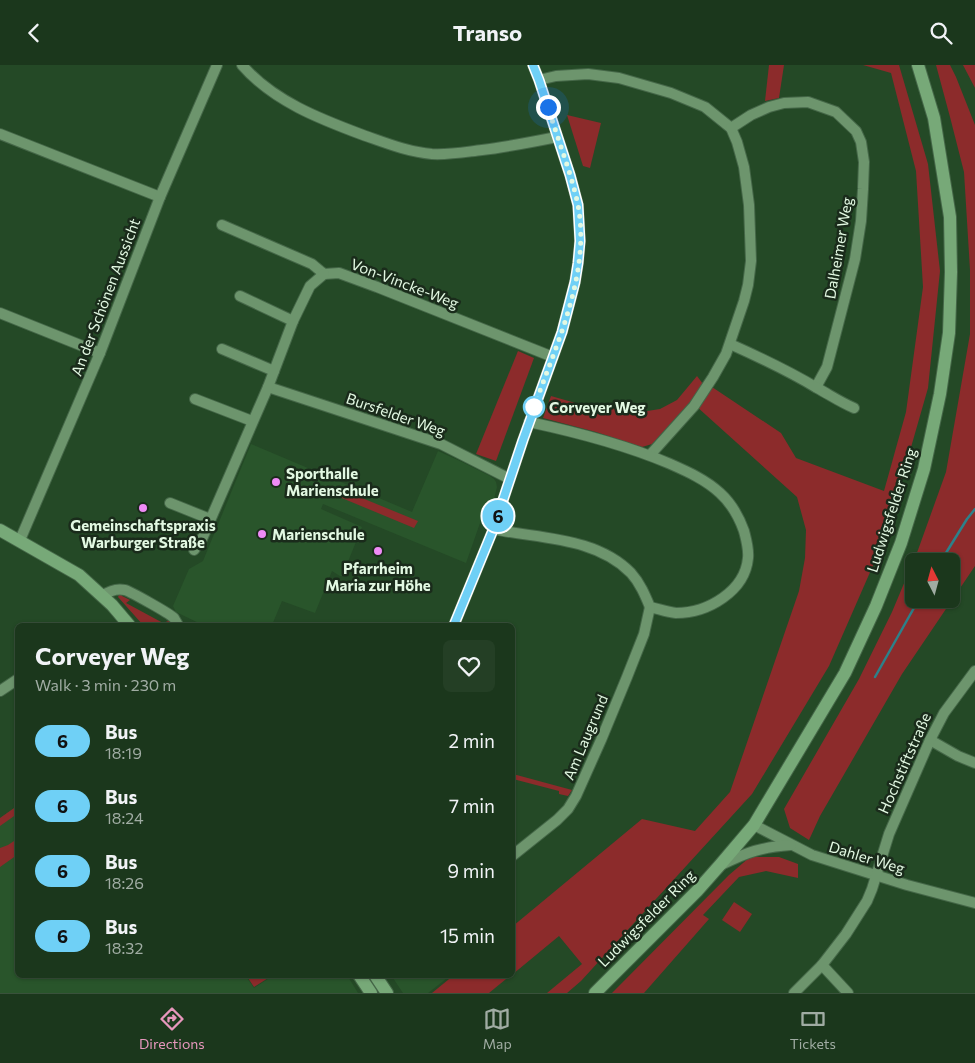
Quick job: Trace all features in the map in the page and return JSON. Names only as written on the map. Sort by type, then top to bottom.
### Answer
[{"type":"main road","name":"Ludwigsfelder Ring","points":[[595,993],[697,891],[754,825],[821,715],[849,664],[876,605],[901,543],[924,469],[940,393],[949,333],[950,217],[934,118],[918,65]]},
{"type":"main road","points":[[0,529],[79,575],[127,623]]},
{"type":"main road","points":[[361,978],[371,993]]},
{"type":"main road","points":[[377,978],[387,993]]},
{"type":"street","name":"An der Schönen Aussicht","points":[[20,540],[100,353],[160,197],[217,65]]},
{"type":"street","points":[[242,65],[268,89],[286,101],[336,125],[412,151],[453,154],[512,146],[557,137]]},
{"type":"street","points":[[455,623],[493,529],[562,332],[578,263],[580,241],[578,205],[570,175],[533,65]]},
{"type":"street","points":[[539,80],[556,75],[588,74],[619,78],[672,93],[704,107],[731,128],[737,142],[744,167],[749,205],[751,261],[744,301],[730,344],[717,370],[694,405],[650,455]]},
{"type":"street","name":"Dalheimer Weg","points":[[731,128],[751,115],[769,107],[784,103],[808,102],[836,112],[856,131],[861,143],[864,162],[863,189],[861,221],[855,259],[828,367],[816,387]]},
{"type":"street","points":[[0,134],[160,197]]},
{"type":"street","name":"Von-Vincke-Weg","points":[[222,225],[312,264],[324,274],[339,273],[362,281],[553,357]]},
{"type":"street","points":[[194,550],[202,539],[268,387],[293,321],[310,286],[324,274]]},
{"type":"street","points":[[240,296],[293,321]]},
{"type":"street","points":[[0,313],[100,353]]},
{"type":"street","points":[[730,344],[816,387],[839,402],[854,408]]},
{"type":"street","points":[[222,349],[274,371]]},
{"type":"street","name":"Bursfelder Weg","points":[[268,387],[441,444],[510,479]]},
{"type":"street","points":[[195,399],[252,421]]},
{"type":"street","points":[[493,529],[573,543],[598,550],[615,560],[632,574],[640,584],[650,607],[670,612],[678,613],[701,609],[726,596],[746,570],[749,556],[741,523],[722,494],[709,483],[650,455],[595,437],[529,422]]},
{"type":"street","points":[[170,503],[210,519]]},
{"type":"street","points":[[102,596],[110,590],[126,590],[167,614],[177,623]]},
{"type":"street","name":"Am Laugrund","points":[[515,855],[557,820],[568,809],[576,796],[644,634],[650,607]]},
{"type":"street","name":"Hochstiftstraße","points":[[794,993],[822,965],[846,934],[867,901],[889,834],[930,739],[944,713],[975,671]]},
{"type":"street","points":[[0,691],[15,681]]},
{"type":"street","points":[[930,739],[958,756],[975,763]]},
{"type":"street","name":"Dahler Weg","points":[[754,825],[812,855],[876,876],[975,903]]},
{"type":"street","name":"Ludwigsfelder Ring","points":[[720,865],[750,851],[792,845]]},
{"type":"street","points":[[822,965],[848,993]]},
{"type":"shaded area","points":[[769,65],[784,65],[779,98],[765,101]]},
{"type":"shaded area","points":[[863,65],[899,65],[928,164],[940,271],[928,388],[885,538],[829,666],[752,794],[581,981],[567,993],[547,993],[582,964],[559,936],[515,972],[515,924],[642,819],[695,831],[730,792],[799,591],[805,558],[806,530],[797,497],[696,406],[709,385],[781,433],[796,458],[884,491],[906,412],[923,287],[916,171],[891,73]]},
{"type":"shaded area","points":[[936,65],[950,65],[975,125],[975,566],[960,588],[960,553],[917,553],[946,472],[970,334],[970,270],[964,172]]},
{"type":"shaded area","points":[[963,65],[975,65],[975,88]]},
{"type":"shaded area","points":[[567,115],[601,123],[590,168],[583,166]]},
{"type":"shaded area","points":[[518,351],[534,358],[496,461],[476,454]]},
{"type":"shaded area","points":[[697,376],[703,384],[690,402],[652,444],[642,447],[543,418],[551,396],[579,404],[641,412],[660,409],[677,400]]},
{"type":"shaded area","name":"Marienschule","points":[[251,444],[412,512],[438,451],[490,476],[496,482],[497,487],[494,499],[489,507],[486,506],[466,563],[323,504],[321,509],[362,527],[342,576],[332,571],[315,613],[282,601],[273,623],[199,623],[176,612],[173,606],[189,569],[203,561]]},
{"type":"shaded area","points":[[340,489],[418,521],[414,528],[337,496]]},
{"type":"shaded area","points":[[905,581],[905,608],[947,608],[902,674],[820,816],[809,840],[790,828],[784,809],[859,679]]},
{"type":"shaded area","points":[[121,593],[122,596],[130,600],[126,603],[163,623],[141,623],[118,597]]},
{"type":"shaded area","points":[[515,775],[572,790],[568,796],[559,794],[559,791],[515,780]]},
{"type":"shaded area","points":[[15,807],[15,978],[247,978],[254,988],[269,978],[349,978],[358,993],[0,993],[0,818]]},
{"type":"shaded area","points":[[15,807],[15,815],[0,826],[0,818]]},
{"type":"shaded area","points":[[15,840],[15,856],[0,867],[0,848]]},
{"type":"shaded area","points":[[750,857],[779,857],[798,864],[798,878],[766,871],[739,877],[703,915],[709,919],[644,993],[612,993],[729,875]]},
{"type":"shaded area","points":[[734,902],[752,914],[740,932],[722,920]]},
{"type":"shaded area","points":[[248,978],[268,978],[254,987]]},
{"type":"shaded area","points":[[393,978],[447,978],[428,993],[403,993]]},
{"type":"shaded area","points":[[450,978],[507,978],[489,993],[432,993]]},
{"type":"waterway","points":[[946,553],[975,509]]},
{"type":"waterway","points":[[875,677],[914,608]]},
{"type":"bus line","name":"6","points":[[455,623],[493,530],[536,400],[562,332],[578,263],[580,241],[578,205],[570,175],[533,65]]},
{"type":"place","name":"Corveyer Weg","points":[[534,407]]},
{"type":"place","name":"Sporthalle Marienschule","points":[[276,482]]},
{"type":"place","name":"Gemeinschaftspraxis Warburger Straße","points":[[143,508]]},
{"type":"place","name":"Marienschule","points":[[262,534]]},
{"type":"place","name":"Pfarrheim Maria zur Höhe","points":[[378,551]]},
{"type":"route","points":[[534,407],[562,332],[575,282],[580,241],[578,205],[548,107]]}]
